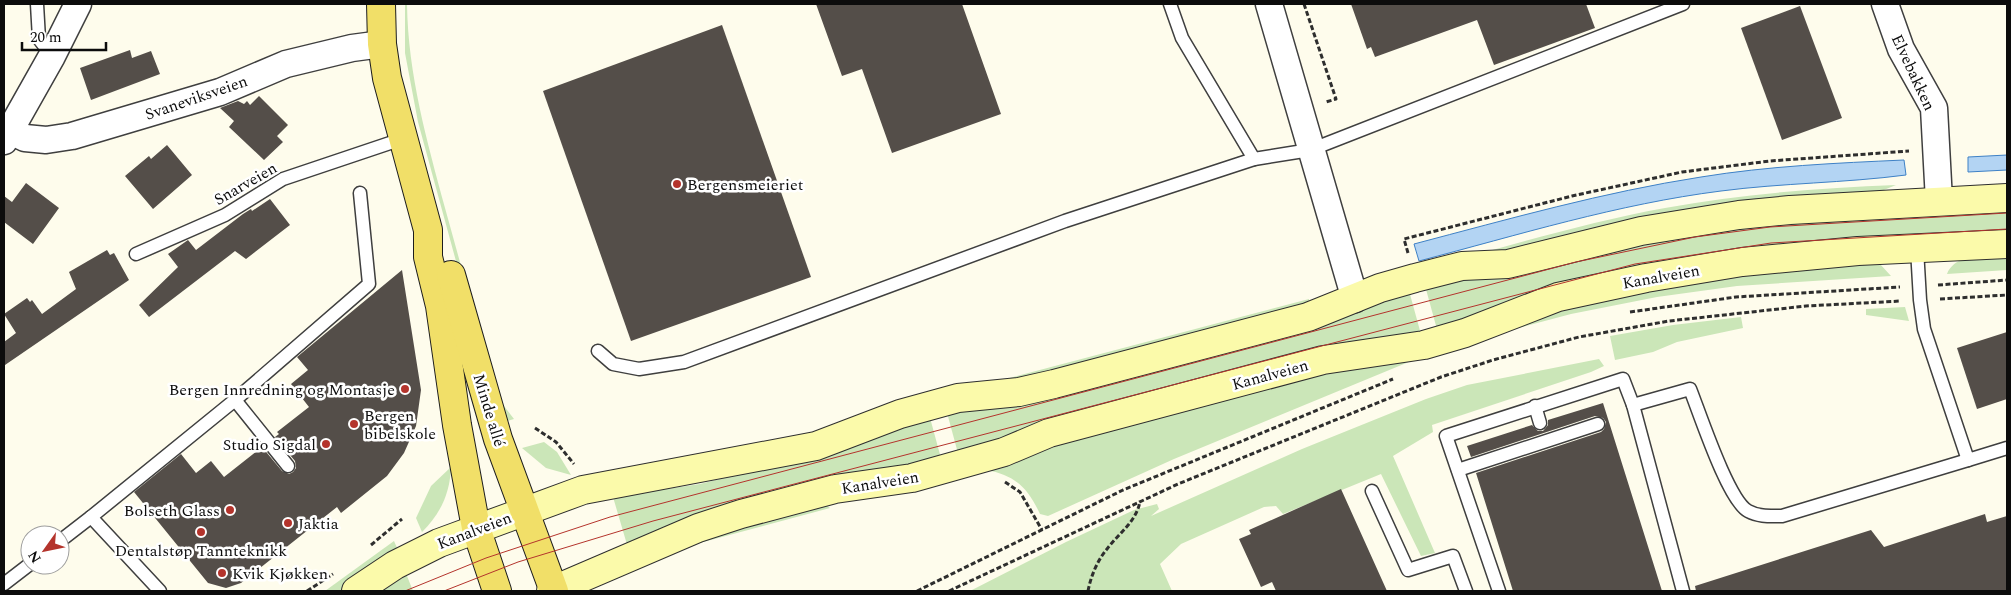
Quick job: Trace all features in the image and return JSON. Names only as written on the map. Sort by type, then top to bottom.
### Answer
[{"type":"main road","name":"Minde allé","points":[[381,4],[382,44],[387,78],[428,230],[428,257],[440,306],[456,416],[476,528],[497,591]]},
{"type":"main road","name":"Kanalveien","points":[[356,591],[415,554],[476,528],[583,490],[622,481],[681,472],[816,446],[900,414],[958,398],[1019,392],[1054,384],[1308,317],[1387,285],[1445,270],[1462,266],[1508,264],[1595,241],[1690,222],[1790,210],[2007,198]]},
{"type":"main road","name":"Minde allé","points":[[428,230],[444,252],[498,439],[526,510],[553,591]]},
{"type":"main road","name":"Kanalveien","points":[[553,591],[698,528],[741,514],[835,489],[898,481],[926,474],[1004,452],[1049,433],[1323,360],[1424,345],[1464,333],[1558,297],[1646,278],[1742,262],[1804,255],[2007,244]]},
{"type":"street","name":"Svaneviksveien","points":[[78,4],[8,136],[46,140],[72,136],[220,92],[286,64],[336,51],[382,44]]},
{"type":"street","points":[[1269,4],[1354,298]]},
{"type":"street","name":"Elvebakken","points":[[1885,4],[1901,49],[1934,108],[1939,201]]},
{"type":"lane","points":[[37,4],[39,39],[52,56]]},
{"type":"lane","points":[[1170,4],[1182,38],[1254,159]]},
{"type":"lane","points":[[598,351],[613,364],[639,369],[684,362],[1065,221],[1254,159],[1310,150],[1683,4]]},
{"type":"lane","name":"Snarveien","points":[[136,254],[225,215],[283,179],[402,139]]},
{"type":"lane","points":[[70,533],[234,400],[369,284],[360,192]]},
{"type":"lane","points":[[1917,248],[1924,329],[1968,460]]},
{"type":"lane","points":[[1499,591],[1446,436],[1623,379],[1632,405],[1683,591]]},
{"type":"lane","points":[[1632,405],[1690,389],[1733,495],[1746,510],[1763,516],[1782,516],[2007,448]]},
{"type":"lane","points":[[234,400],[288,466]]},
{"type":"lane","points":[[1535,406],[1540,423]]},
{"type":"lane","points":[[1458,470],[1598,424]]},
{"type":"lane","points":[[1372,491],[1408,570],[1453,556],[1466,591]]},
{"type":"lane","points":[[91,517],[160,591]]},
{"type":"lane","points":[[4,584],[20,572]]},
{"type":"path","points":[[1304,4],[1336,100],[1321,103],[1304,123]]},
{"type":"path","points":[[1409,258],[1404,239],[1639,180],[1770,161],[1918,150]]},
{"type":"path","points":[[1939,285],[2007,280]]},
{"type":"path","points":[[1628,313],[1736,297],[1893,287]]},
{"type":"path","points":[[1937,299],[2007,295]]},
{"type":"path","points":[[950,591],[1140,501],[1441,377],[1530,350],[1622,328],[1688,318],[1806,306],[1904,301]]},
{"type":"path","points":[[917,591],[1123,490],[1400,376]]},
{"type":"path","points":[[535,428],[556,442],[575,465]]},
{"type":"path","points":[[1000,480],[1020,492],[1042,530]]},
{"type":"path","points":[[1088,591],[1094,571],[1106,550],[1138,512],[1140,501]]},
{"type":"green space","points":[[405,4],[407,4],[408,30],[415,82],[432,158],[492,381],[500,401],[514,419],[504,422],[489,382],[418,122],[405,53]]},
{"type":"green space","points":[[1896,185],[1874,194],[1572,239],[1447,262],[1583,226],[1665,208],[1780,192]]},
{"type":"green space","points":[[2007,205],[2007,237],[1807,247],[1438,333],[1424,282],[1659,235]]},
{"type":"green space","points":[[2007,253],[2007,270],[1947,274],[1951,267],[1964,259],[1973,256]]},
{"type":"green space","points":[[1871,260],[1880,264],[1891,276],[1737,286],[1657,297],[1571,314],[1489,336],[1526,316],[1673,279]]},
{"type":"green space","points":[[1408,287],[1422,338],[959,457],[946,409]]},
{"type":"green space","points":[[1309,299],[1309,303],[1037,380],[983,385]]},
{"type":"green space","points":[[1905,307],[1909,321],[1866,315],[1866,309]]},
{"type":"green space","points":[[1741,317],[1743,328],[1677,342],[1653,352],[1615,360],[1610,336],[1673,325]]},
{"type":"green space","points":[[1416,359],[1174,459],[1048,516],[1040,514],[1031,497],[1013,479],[986,470],[1055,439],[1308,372]]},
{"type":"green space","points":[[1599,359],[1604,366],[1591,372],[1432,425],[1433,432],[1393,456],[1435,553],[1421,556],[1381,474],[1283,514],[1276,506],[1264,507],[1181,544],[1160,564],[1172,591],[970,591],[1134,510],[1157,504],[1159,509],[1151,516],[1302,449],[1426,399],[1467,385]]},
{"type":"green space","points":[[929,414],[942,462],[628,548],[613,497],[700,484],[831,450]]},
{"type":"green space","points":[[544,442],[557,452],[571,475],[546,468],[522,448]]},
{"type":"green space","points":[[451,467],[449,485],[443,502],[429,525],[422,532],[416,518],[431,486]]},
{"type":"green space","points":[[826,505],[830,508],[692,545],[698,536]]},
{"type":"green space","points":[[394,541],[398,550],[344,591],[325,591]]},
{"type":"green space","points":[[405,571],[413,591],[369,591]]},
{"type":"water","points":[[2007,155],[2007,170],[1968,172],[1968,157]]},
{"type":"water","points":[[1904,160],[1906,175],[1744,188],[1683,197],[1606,212],[1419,261],[1414,244],[1557,207],[1665,183],[1726,173],[1777,168]]},
{"type":"building","points":[[816,4],[962,4],[1001,114],[892,153],[862,69],[842,76]]},
{"type":"building","points":[[1351,4],[1586,4],[1595,28],[1494,65],[1477,20],[1375,57],[1371,47],[1367,49]]},
{"type":"building","points":[[1800,6],[1842,118],[1782,140],[1741,28]]},
{"type":"building","name":"Bergensmeieriet","points":[[722,25],[811,277],[631,341],[543,91]]},
{"type":"building","points":[[130,50],[132,58],[151,51],[160,74],[91,100],[80,68]]},
{"type":"building","points":[[259,96],[288,125],[277,136],[283,142],[264,160],[229,127],[234,121],[220,108],[238,101],[244,104],[247,101],[250,105]]},
{"type":"building","points":[[167,145],[192,175],[153,209],[125,176],[149,156],[151,159]]},
{"type":"building","points":[[26,183],[59,208],[33,244],[4,222],[4,196],[12,202]]},
{"type":"building","points":[[270,199],[290,225],[246,259],[235,251],[149,317],[139,305],[178,267],[168,254],[188,240],[196,250],[243,214],[251,209],[252,211]]},
{"type":"building","points":[[107,250],[110,255],[114,253],[129,280],[5,365],[4,342],[16,333],[4,314],[27,298],[30,302],[32,300],[42,314],[76,289],[69,272]]},
{"type":"building","points":[[402,270],[421,390],[416,426],[404,453],[387,476],[341,513],[337,507],[241,583],[226,588],[208,583],[134,492],[181,454],[196,473],[211,461],[224,477],[262,447],[282,471],[289,474],[293,472],[296,468],[295,461],[275,437],[279,434],[277,432],[309,407],[291,384],[308,370],[297,357]]},
{"type":"building","points":[[2007,332],[2007,399],[1977,409],[1957,348]]},
{"type":"building","points":[[1603,403],[1662,591],[1513,591],[1476,473],[1601,432],[1606,422],[1603,418],[1595,416],[1471,457],[1467,446],[1532,425],[1538,431],[1543,431],[1548,425],[1548,420]]},
{"type":"building","points":[[1341,489],[1387,591],[1276,591],[1272,582],[1261,587],[1239,539],[1251,534],[1249,530]]},
{"type":"building","points":[[1985,514],[1987,522],[2007,516],[2007,591],[1696,591],[1695,586],[1871,530],[1884,547]]},
{"type":"tram line","points":[[405,591],[486,558],[610,517],[1576,262],[1695,237],[1770,227],[2007,213]]},
{"type":"tram line","points":[[444,591],[518,562],[653,521],[1635,264],[1771,243],[2007,229]]},
{"type":"place","name":"Bergensmeieriet","points":[[677,184]]},
{"type":"place","name":"Bergen Innredning og Montasje","points":[[405,389]]},
{"type":"place","name":"Bergen bibelskole","points":[[354,424]]},
{"type":"place","name":"Studio Sigdal","points":[[326,444]]},
{"type":"place","name":"Bolseth Glass","points":[[230,510]]},
{"type":"place","name":"Jaktia","points":[[288,523]]},
{"type":"place","name":"Dentalstøp Tannteknikk","points":[[201,532]]},
{"type":"place","name":"Kvik Kjøkken","points":[[222,573]]}]
